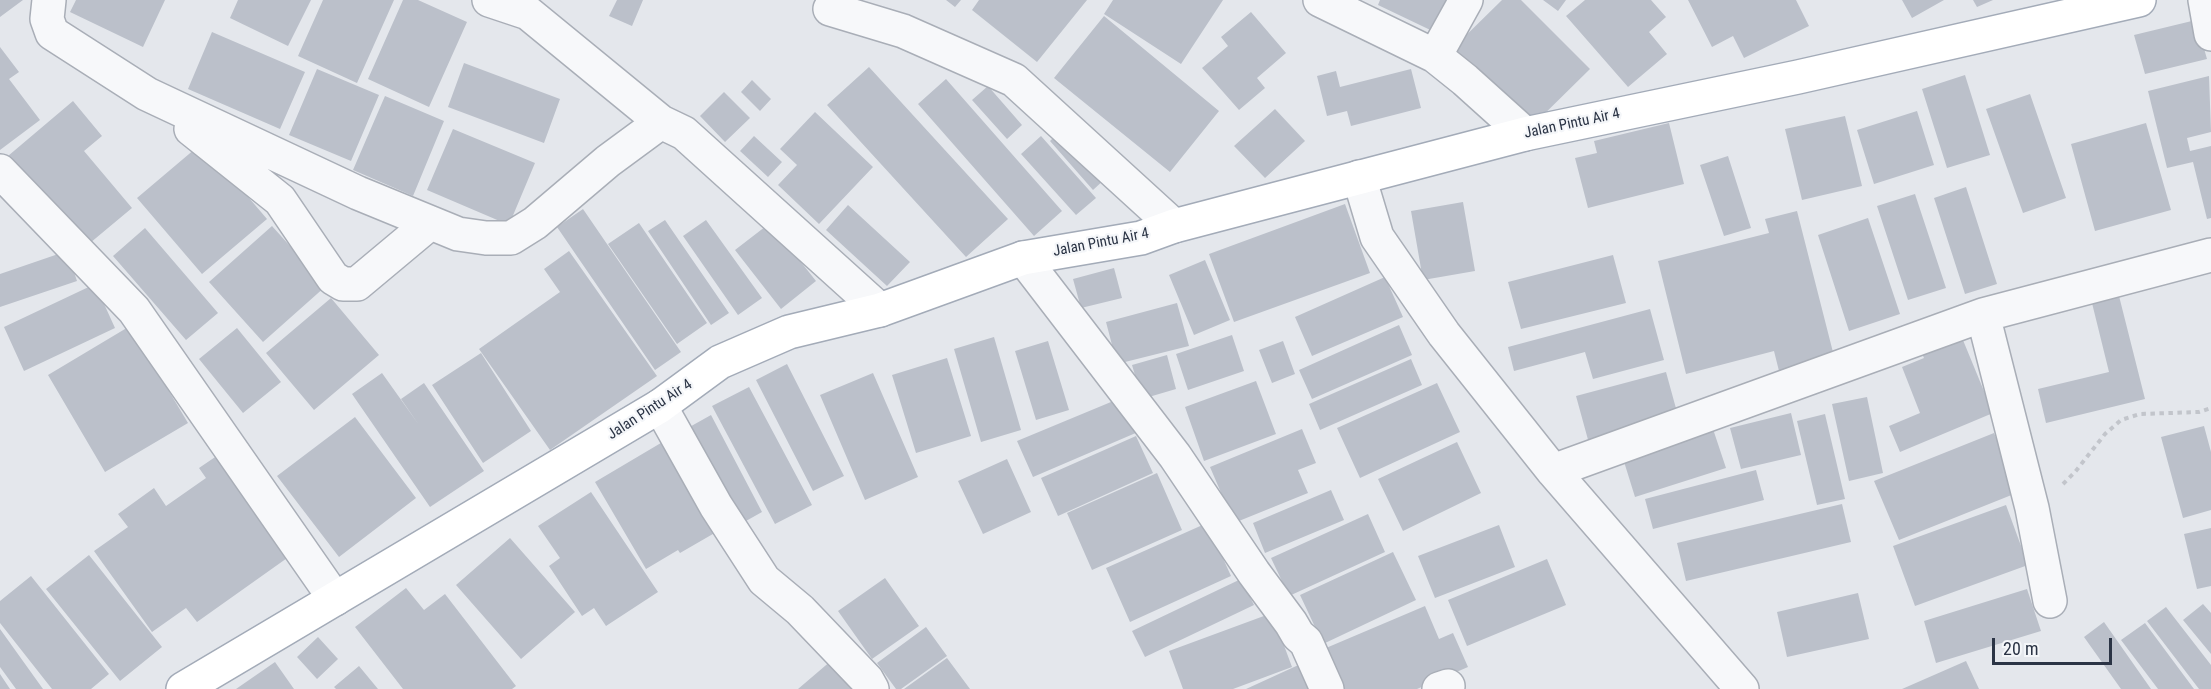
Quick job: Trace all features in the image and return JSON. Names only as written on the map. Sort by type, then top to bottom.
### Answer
[{"type":"main road","name":"Jalan Pintu Air 4","points":[[183,689],[660,406],[720,362],[789,332],[880,310],[1023,258],[1141,238],[1174,225],[1525,134],[1798,77],[2139,0]]},
{"type":"street","points":[[49,0],[47,20],[52,33],[147,94],[280,200],[333,278],[343,284],[357,284],[430,223]]},
{"type":"street","points":[[489,0],[528,13],[661,122],[684,134],[880,310]]},
{"type":"street","points":[[1320,0],[1435,56],[1466,80],[1525,134]]},
{"type":"street","points":[[1435,56],[1466,0]]},
{"type":"street","points":[[2205,0],[2211,34]]},
{"type":"street","points":[[830,9],[903,31],[1014,80],[1174,225]]},
{"type":"street","points":[[147,94],[347,188],[458,234],[486,238],[511,238],[535,223],[608,161],[661,122]]},
{"type":"street","points":[[0,171],[134,310],[335,598]]},
{"type":"street","points":[[1359,177],[1377,237],[1444,334],[1553,471],[1742,689]]},
{"type":"street","points":[[1553,471],[1983,315],[2211,255]]},
{"type":"street","points":[[1023,258],[1175,456],[1254,573],[1291,622],[1298,635],[1306,642],[1327,689]]},
{"type":"street","points":[[1983,315],[2032,508],[2050,601]]},
{"type":"street","points":[[660,406],[716,506],[764,580],[800,610],[867,680],[872,689]]},
{"type":"path","points":[[2032,508],[2075,472],[2105,434],[2121,420],[2140,414],[2199,412],[2211,408]]},
{"type":"building","points":[[0,0],[23,0],[0,17]]},
{"type":"building","points":[[76,0],[165,0],[143,47],[70,12]]},
{"type":"building","points":[[238,0],[311,0],[288,46],[230,18]]},
{"type":"building","points":[[323,0],[394,0],[357,83],[298,56]]},
{"type":"building","points":[[403,0],[418,0],[467,22],[429,107],[368,79]]},
{"type":"building","points":[[617,0],[643,0],[632,26],[609,16]]},
{"type":"building","points":[[946,0],[961,0],[955,7]]},
{"type":"building","points":[[979,0],[1087,0],[1037,62],[972,10]]},
{"type":"building","points":[[1113,0],[1223,0],[1181,64],[1104,14]]},
{"type":"building","points":[[1380,0],[1462,0],[1445,37],[1378,5]]},
{"type":"building","points":[[1502,0],[1521,0],[1590,69],[1525,133],[1447,54]]},
{"type":"building","points":[[1543,0],[1566,0],[1558,11]]},
{"type":"building","points":[[1585,0],[1651,0],[1666,17],[1649,32],[1667,54],[1628,87],[1566,16]]},
{"type":"building","points":[[1688,0],[1796,0],[1809,26],[1744,58],[1733,36],[1712,47]]},
{"type":"building","points":[[1902,0],[1944,0],[1912,18]]},
{"type":"building","points":[[1973,0],[1993,0],[1977,7]]},
{"type":"building","points":[[1251,12],[1286,53],[1257,78],[1265,88],[1239,110],[1202,68],[1228,46],[1221,37]]},
{"type":"building","points":[[1104,16],[1219,111],[1170,172],[1054,78]]},
{"type":"building","points":[[2196,20],[2207,59],[2145,74],[2134,35]]},
{"type":"building","points":[[212,32],[305,72],[280,129],[188,89]]},
{"type":"building","points":[[0,47],[19,72],[9,79],[40,120],[0,150]]},
{"type":"building","points":[[464,63],[560,99],[544,143],[448,107]]},
{"type":"building","points":[[869,67],[1008,219],[966,257],[827,105]]},
{"type":"building","points":[[317,69],[379,95],[351,161],[289,135]]},
{"type":"building","points":[[1411,69],[1421,108],[1351,126],[1347,111],[1327,116],[1317,76],[1336,71],[1340,87]]},
{"type":"building","points":[[1965,75],[1990,155],[1947,168],[1922,89]]},
{"type":"building","points":[[2209,76],[2211,132],[2187,138],[2190,151],[2211,146],[2211,218],[2207,219],[2193,162],[2167,168],[2148,91]]},
{"type":"building","points":[[946,79],[1062,211],[1034,236],[918,104]]},
{"type":"building","points":[[752,80],[771,99],[760,111],[741,92]]},
{"type":"building","points":[[988,86],[1022,125],[1007,139],[972,100]]},
{"type":"building","points":[[724,92],[750,118],[725,142],[700,116]]},
{"type":"building","points":[[2030,94],[2066,198],[2023,213],[1986,109]]},
{"type":"building","points":[[385,96],[444,121],[413,196],[353,170]]},
{"type":"building","points":[[73,101],[102,136],[84,151],[132,208],[84,248],[8,156]]},
{"type":"building","points":[[1275,109],[1305,141],[1265,178],[1234,146]]},
{"type":"building","points":[[1917,111],[1934,165],[1874,184],[1857,130]]},
{"type":"building","points":[[815,112],[873,167],[819,224],[778,185],[797,165],[780,149]]},
{"type":"building","points":[[1845,116],[1862,186],[1802,200],[1785,129]]},
{"type":"building","points":[[1669,123],[1684,184],[1588,208],[1575,158],[1597,153],[1594,141]]},
{"type":"building","points":[[2146,123],[2171,210],[2095,231],[2071,144]]},
{"type":"building","points":[[453,129],[535,163],[509,225],[427,190]]},
{"type":"building","points":[[1062,129],[1106,178],[1093,190],[1050,141]]},
{"type":"building","points":[[754,136],[782,162],[768,177],[740,151]]},
{"type":"building","points":[[1041,136],[1096,198],[1076,215],[1021,154]]},
{"type":"building","points":[[202,143],[267,219],[202,274],[137,198]]},
{"type":"building","points":[[1728,156],[1751,228],[1724,236],[1700,165]]},
{"type":"building","points":[[1966,187],[1997,284],[1965,294],[1934,198]]},
{"type":"building","points":[[1915,194],[1946,288],[1908,300],[1877,206]]},
{"type":"building","points":[[1463,202],[1475,271],[1423,280],[1411,211]]},
{"type":"building","points":[[1345,204],[1370,273],[1234,322],[1209,254]]},
{"type":"building","points":[[848,205],[910,262],[887,286],[826,230]]},
{"type":"building","points":[[583,209],[681,352],[655,370],[557,227]]},
{"type":"building","points":[[1797,211],[1836,364],[1781,379],[1774,351],[1686,374],[1658,261],[1769,233],[1765,219]]},
{"type":"building","points":[[1868,218],[1900,314],[1849,331],[1818,235]]},
{"type":"building","points":[[665,220],[729,313],[711,325],[648,231]]},
{"type":"building","points":[[706,220],[762,298],[738,315],[683,236]]},
{"type":"building","points":[[639,223],[707,323],[677,344],[608,244]]},
{"type":"building","points":[[770,223],[816,281],[781,309],[735,250]]},
{"type":"building","points":[[272,226],[326,286],[263,342],[209,282]]},
{"type":"building","points":[[145,228],[218,313],[186,340],[113,256]]},
{"type":"building","points":[[67,251],[77,281],[0,307],[0,274]]},
{"type":"building","points":[[569,251],[657,376],[550,450],[479,349],[560,292],[544,269]]},
{"type":"building","points":[[1613,255],[1626,303],[1521,329],[1508,282]]},
{"type":"building","points":[[1205,260],[1230,320],[1194,335],[1169,275]]},
{"type":"building","points":[[1114,268],[1122,298],[1081,308],[1073,279]]},
{"type":"building","points":[[1385,277],[1403,317],[1312,356],[1295,317]]},
{"type":"building","points":[[95,284],[115,328],[24,371],[4,327]]},
{"type":"building","points":[[2118,292],[2145,399],[2046,423],[2038,389],[2109,372],[2091,299]]},
{"type":"building","points":[[331,298],[379,355],[314,410],[266,353]]},
{"type":"building","points":[[1177,303],[1189,346],[1117,364],[1106,322]]},
{"type":"building","points":[[1650,309],[1664,360],[1593,379],[1585,352],[1514,371],[1508,347]]},
{"type":"building","points":[[1399,325],[1412,355],[1312,399],[1299,370]]},
{"type":"building","points":[[130,326],[188,423],[105,472],[48,375]]},
{"type":"building","points":[[237,328],[281,382],[243,413],[199,359]]},
{"type":"building","points":[[1958,328],[1993,413],[1900,452],[1889,426],[1920,413],[1902,367],[1924,358],[1918,345]]},
{"type":"building","points":[[1232,335],[1244,371],[1188,390],[1176,354]]},
{"type":"building","points":[[994,337],[1021,430],[981,442],[954,349]]},
{"type":"building","points":[[1048,341],[1069,410],[1036,420],[1015,351]]},
{"type":"building","points":[[1283,341],[1295,374],[1272,383],[1259,350]]},
{"type":"building","points":[[481,353],[531,431],[483,463],[432,385]]},
{"type":"building","points":[[1167,355],[1176,389],[1142,399],[1132,365]]},
{"type":"building","points":[[947,358],[971,436],[916,453],[892,375]]},
{"type":"building","points":[[1411,359],[1422,385],[1320,430],[1309,404]]},
{"type":"building","points":[[787,364],[844,476],[813,491],[756,380]]},
{"type":"building","points":[[1666,372],[1680,423],[1590,447],[1576,396]]},
{"type":"building","points":[[382,373],[419,425],[401,399],[424,383],[484,471],[430,507],[352,394]]},
{"type":"building","points":[[873,373],[918,477],[865,500],[820,395]]},
{"type":"building","points":[[1256,381],[1276,434],[1204,461],[1185,407]]},
{"type":"building","points":[[1437,383],[1460,432],[1360,478],[1337,428]]},
{"type":"building","points":[[749,387],[812,505],[775,524],[712,406]]},
{"type":"building","points":[[1123,397],[1138,432],[1033,477],[1017,441]]},
{"type":"building","points":[[1867,397],[1883,473],[1849,481],[1832,404]]},
{"type":"building","points":[[1791,413],[1801,455],[1741,469],[1730,428]]},
{"type":"building","points":[[1825,414],[1845,499],[1817,505],[1797,421]]},
{"type":"building","points":[[711,415],[762,512],[737,526],[686,429]]},
{"type":"building","points":[[355,417],[416,498],[339,557],[277,476]]},
{"type":"building","points":[[1711,423],[1726,468],[1635,497],[1621,452]]},
{"type":"building","points":[[2204,426],[2211,452],[2211,510],[2183,518],[2161,437]]},
{"type":"building","points":[[1302,429],[1316,463],[1298,470],[1308,493],[1234,523],[1210,467]]},
{"type":"building","points":[[1994,433],[2019,492],[1899,540],[1874,481]]},
{"type":"building","points":[[1136,436],[1153,473],[1058,516],[1041,478]]},
{"type":"building","points":[[671,437],[725,527],[680,553],[678,550],[646,569],[595,482]]},
{"type":"building","points":[[1457,442],[1481,493],[1403,531],[1378,479]]},
{"type":"building","points":[[224,451],[297,551],[197,622],[186,608],[152,632],[94,551],[128,527],[118,514],[154,488],[166,506],[206,478],[199,468]]},
{"type":"building","points":[[1007,459],[1031,512],[983,534],[958,481]]},
{"type":"building","points":[[1756,470],[1764,500],[1653,529],[1645,499]]},
{"type":"building","points":[[1157,473],[1182,530],[1092,570],[1067,513]]},
{"type":"building","points":[[1331,490],[1344,520],[1265,553],[1253,523]]},
{"type":"building","points":[[591,492],[658,592],[606,626],[594,608],[582,616],[549,566],[560,558],[538,526]]},
{"type":"building","points":[[1842,504],[1851,542],[1686,581],[1677,543]]},
{"type":"building","points":[[2006,505],[2028,565],[1915,606],[1893,546]]},
{"type":"building","points":[[1368,514],[1385,552],[1289,596],[1271,558]]},
{"type":"building","points":[[1207,523],[1231,576],[1130,622],[1106,568]]},
{"type":"building","points":[[1499,525],[1515,567],[1435,598],[1418,556]]},
{"type":"building","points":[[2211,528],[2211,586],[2197,589],[2184,534]]},
{"type":"building","points":[[510,538],[575,612],[521,659],[456,585]]},
{"type":"building","points":[[1393,552],[1416,600],[1323,644],[1300,595]]},
{"type":"building","points":[[89,555],[162,647],[120,681],[46,589]]},
{"type":"building","points":[[1547,559],[1566,605],[1467,646],[1448,600]]},
{"type":"building","points":[[31,576],[109,674],[91,689],[52,689],[0,623],[0,601]]},
{"type":"building","points":[[885,578],[919,626],[872,659],[838,611]]},
{"type":"building","points":[[1241,579],[1254,605],[1145,657],[1132,631]]},
{"type":"building","points":[[406,588],[424,610],[445,594],[516,686],[512,689],[403,689],[355,627]]},
{"type":"building","points":[[2027,589],[2041,631],[1936,663],[1924,621]]},
{"type":"building","points":[[1858,593],[1869,639],[1787,657],[1777,612]]},
{"type":"building","points":[[2203,604],[2211,613],[2211,654],[2183,620]]},
{"type":"building","points":[[1425,606],[1439,639],[1453,633],[1468,667],[1417,689],[1344,689],[1326,648]]},
{"type":"building","points":[[2166,607],[2211,665],[2211,689],[2199,689],[2147,621]]},
{"type":"building","points":[[1272,613],[1292,667],[1233,689],[1183,689],[1169,651]]},
{"type":"building","points":[[2104,622],[2151,689],[2121,689],[2084,637]]},
{"type":"building","points":[[2145,623],[2194,689],[2158,689],[2121,640]]},
{"type":"building","points":[[926,627],[947,656],[901,689],[896,689],[877,663]]},
{"type":"building","points":[[0,629],[43,689],[16,689],[0,667]]},
{"type":"building","points":[[318,637],[338,659],[317,679],[297,657]]},
{"type":"building","points":[[947,658],[970,689],[904,689]]},
{"type":"building","points":[[832,660],[857,689],[798,689]]},
{"type":"building","points":[[1966,661],[1979,689],[1902,689]]},
{"type":"building","points":[[275,662],[294,689],[236,689]]},
{"type":"building","points":[[1305,662],[1318,689],[1246,689]]},
{"type":"building","points":[[359,666],[378,689],[336,689],[334,687]]},
{"type":"building","points":[[0,674],[10,689],[0,689]]}]
